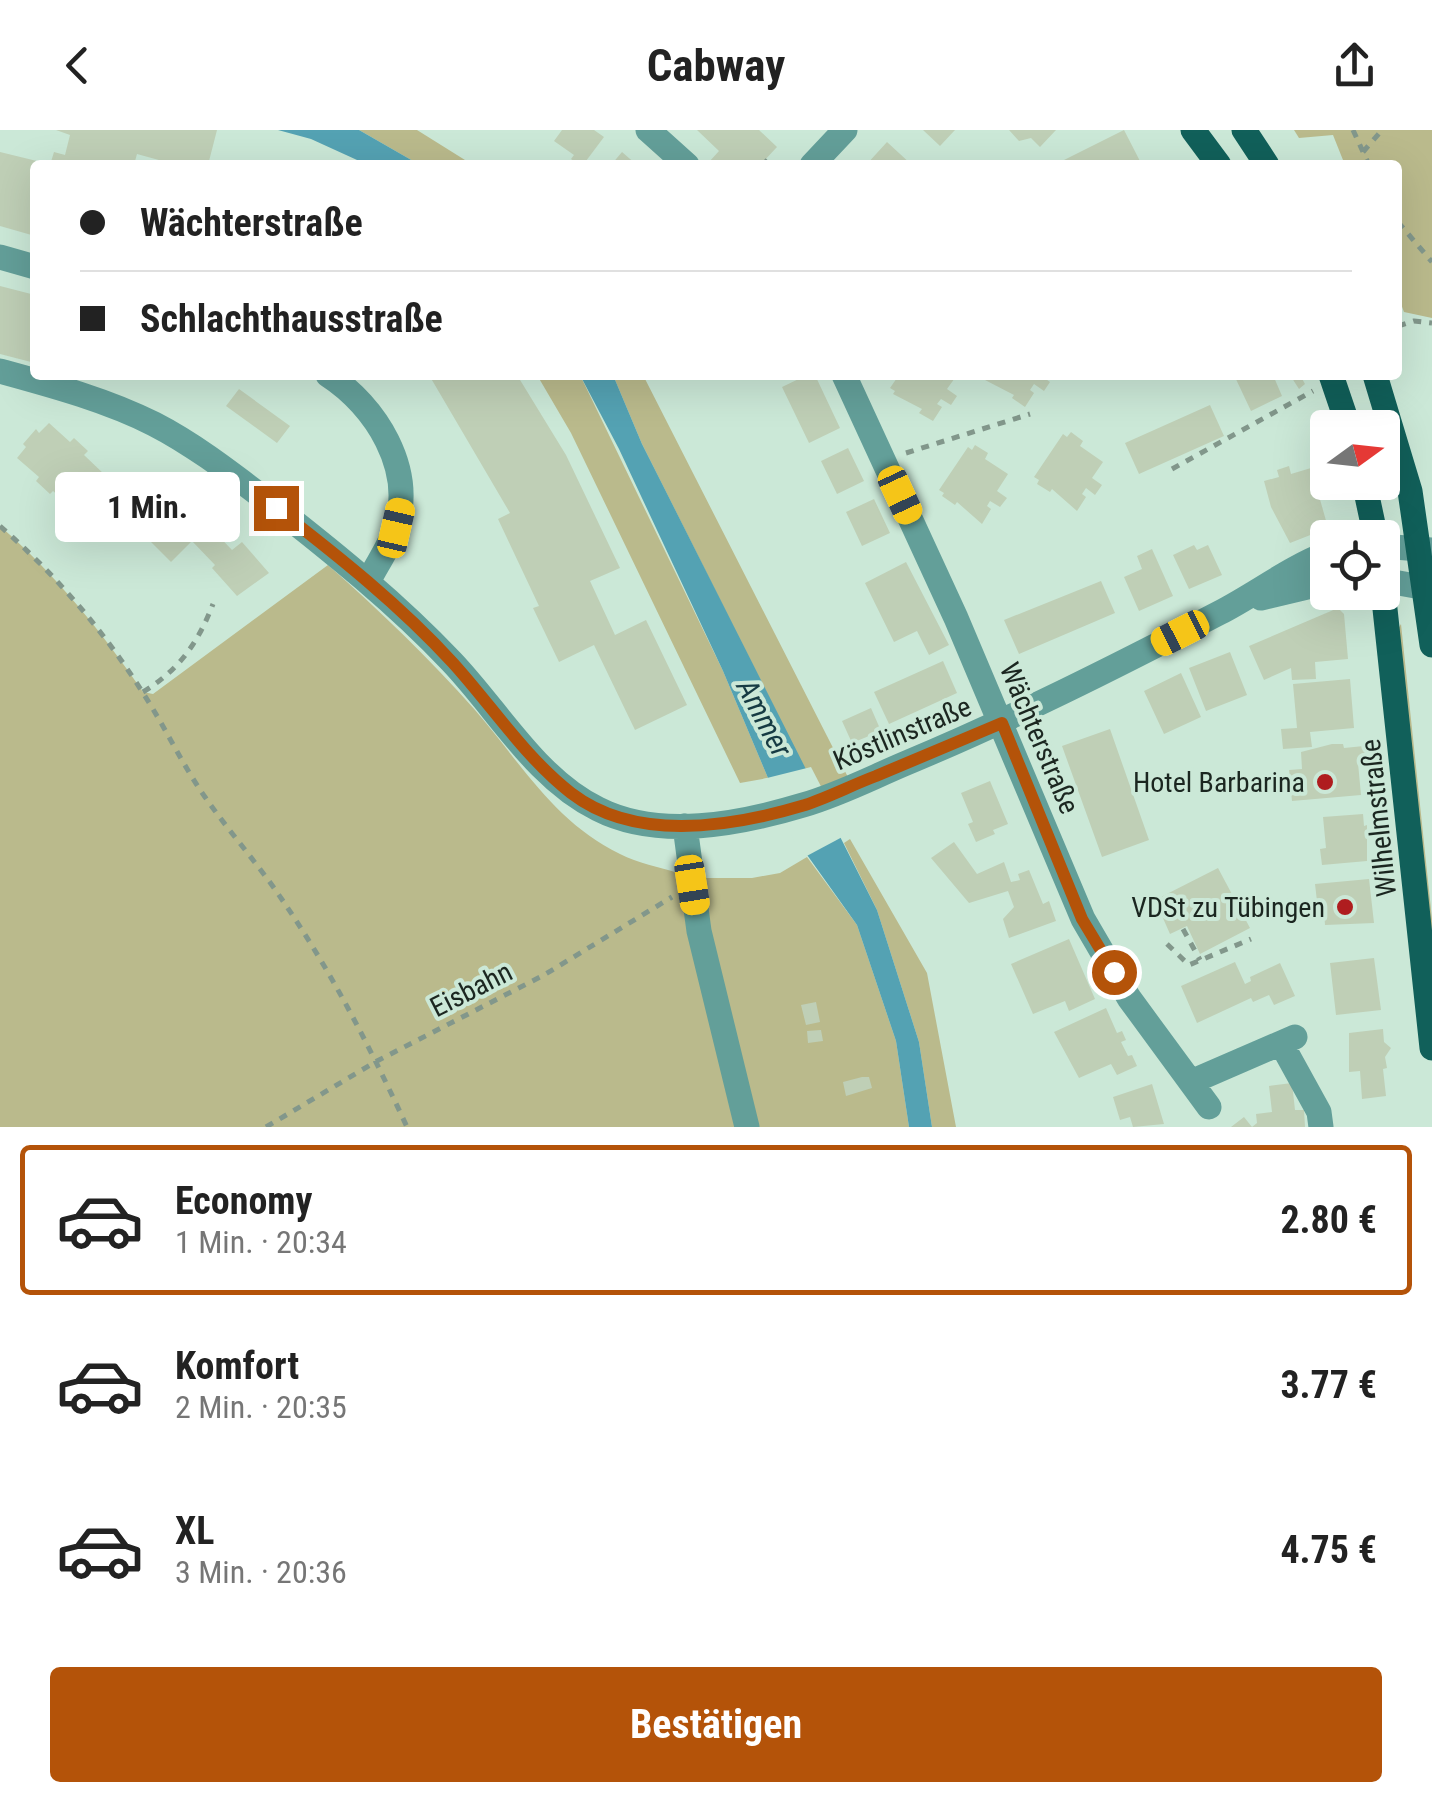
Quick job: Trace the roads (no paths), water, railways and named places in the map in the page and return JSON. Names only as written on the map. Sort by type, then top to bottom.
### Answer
[{"type":"main road","points":[[1193,130],[1215,160]]},
{"type":"main road","points":[[1244,130],[1264,160]]},
{"type":"main road","points":[[1333,380],[1343,410]]},
{"type":"main road","points":[[1377,380],[1426,549],[1432,645]]},
{"type":"main road","name":"Wilhelmstraße","points":[[1385,610],[1432,1048]]},
{"type":"street","points":[[648,130],[681,160]]},
{"type":"street","points":[[817,160],[846,130]]},
{"type":"street","points":[[0,258],[30,266]]},
{"type":"street","name":"Köstlinstraße","points":[[0,372],[30,380]]},
{"type":"street","name":"Köstlinstraße","points":[[31,380],[154,424],[227,471],[368,582],[451,660],[538,762],[570,792],[618,818],[640,823],[685,826],[754,817],[807,804],[1002,723],[1236,604],[1310,560]]},
{"type":"street","points":[[333,380],[380,425],[400,472],[402,501],[396,528],[368,582]]},
{"type":"street","name":"Wächterstraße","points":[[846,380],[1002,723],[1082,919],[1129,998],[1210,1107]]},
{"type":"street","points":[[1400,547],[1426,549]]},
{"type":"street","points":[[1400,584],[1429,588]]},
{"type":"street","name":"Köstlinstraße","points":[[1236,604],[1310,586]]},
{"type":"street","points":[[685,826],[699,931],[748,1127]]},
{"type":"street","points":[[1191,1082],[1288,1040],[1319,1112],[1321,1127]]},
{"type":"water","points":[[278,130],[359,130],[411,160],[357,160],[311,139]]},
{"type":"water","name":"Ammer","points":[[583,380],[615,380],[642,444],[877,910],[919,1042],[932,1127],[909,1127],[896,1041],[857,925],[805,852],[768,778],[723,671]]},
{"type":"place","name":"Hotel Barbarina","points":[[1325,782]]},
{"type":"place","name":"VDSt zu Tübingen","points":[[1345,907]]}]
